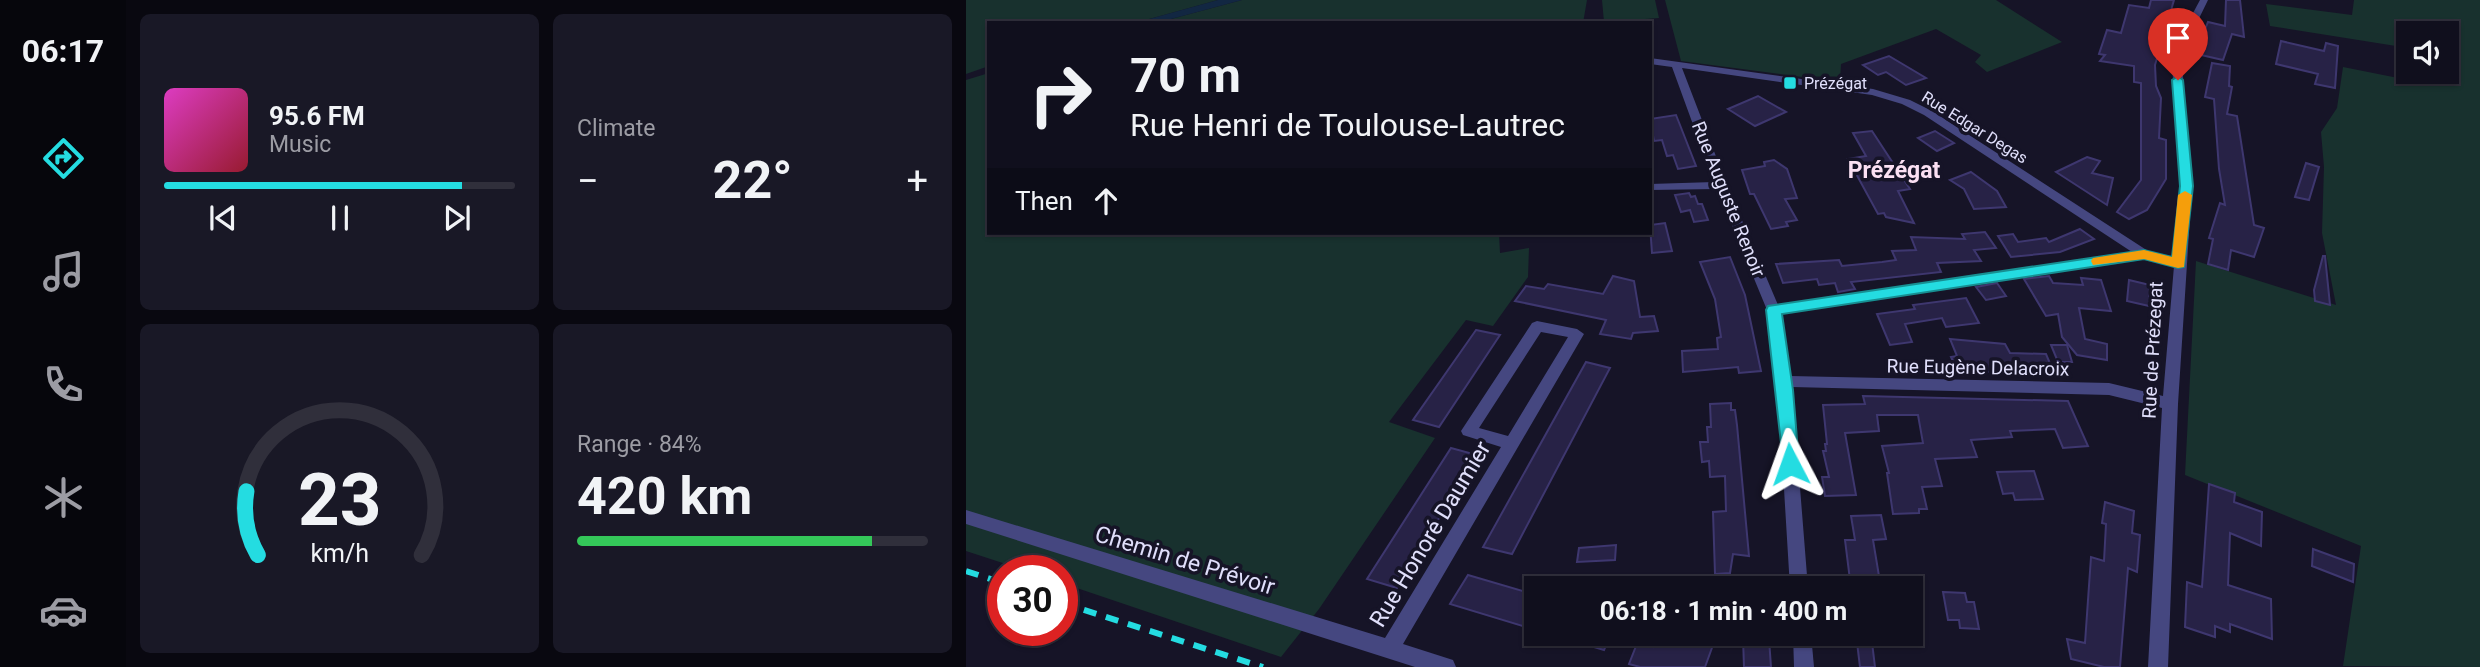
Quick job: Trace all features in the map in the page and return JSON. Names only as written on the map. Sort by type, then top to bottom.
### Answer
[{"type":"street","name":"Rue de Prézegat","points":[[2158,667],[2178,263],[2186,186],[2177,64],[2184,39],[2204,0]]},
{"type":"street","name":"Rue Edgar Degas","points":[[1652,61],[1873,92],[1906,102],[1928,113],[2144,254],[2178,263]]},
{"type":"street","name":"Rue Auguste Renoir","points":[[1675,63],[1721,185],[1774,310],[1784,382],[1797,576]]},
{"type":"street","points":[[1652,187],[1721,185]]},
{"type":"street","points":[[1774,310],[2144,254]]},
{"type":"street","name":"Rue Honoré Daumier","points":[[1389,649],[1577,334],[1537,326],[1469,431],[1511,443]]},
{"type":"street","name":"Rue Eugène Delacroix","points":[[1784,382],[2109,389],[2170,404]]},
{"type":"street","name":"Chemin de Prévoir","points":[[966,517],[1446,667]]},
{"type":"street","points":[[1803,646],[1804,667]]},
{"type":"green space","points":[[966,0],[1218,0],[1142,21],[987,21],[987,67],[966,74]]},
{"type":"green space","points":[[1242,0],[1587,0],[1583,21],[1163,21]]},
{"type":"green space","points":[[1602,0],[1655,0],[1659,18],[1604,21]]},
{"type":"green space","points":[[1665,0],[1996,0],[2062,42],[1987,72],[1975,62],[1981,55],[1936,29],[1841,64],[1840,82],[1681,61]]},
{"type":"green space","points":[[2354,0],[2480,0],[2480,667],[2343,666],[2361,546],[2185,475],[2196,261],[2336,305],[2322,233],[2324,167],[2321,132],[2337,108],[2343,67],[2396,78],[2396,84],[2459,84],[2459,21],[2396,21],[2396,46],[2270,26],[2266,4],[2352,15]]},
{"type":"green space","points":[[987,74],[987,235],[1499,235],[1500,253],[1529,248],[1528,277],[1493,326],[1466,320],[1389,422],[1435,438],[1319,609],[1281,657],[1078,588],[1078,555],[987,555],[987,558],[966,551],[966,80]]},
{"type":"water","points":[[1218,0],[1242,0],[1163,21],[1142,21]]},
{"type":"building","points":[[2151,0],[2174,0],[2155,65],[2156,86],[2161,98],[2159,138],[2166,140],[2166,179],[2147,210],[2129,219],[2117,212],[2141,180],[2141,83],[2134,82],[2134,66],[2100,61],[2105,55],[2099,54],[2107,30],[2121,33],[2129,5],[2149,8]]},
{"type":"building","points":[[2226,0],[2240,0],[2244,37],[2232,34],[2223,60],[2201,55],[2204,42],[2200,41],[2208,22],[2225,26]]},
{"type":"building","points":[[2281,41],[2324,51],[2326,43],[2338,46],[2335,88],[2315,84],[2318,74],[2276,64]]},
{"type":"building","points":[[1889,56],[1926,78],[1906,85],[1886,72],[1878,75],[1863,65]]},
{"type":"building","points":[[2212,63],[2230,66],[2229,86],[2232,87],[2227,114],[2237,116],[2254,225],[2264,228],[2254,257],[2231,250],[2228,270],[2208,264],[2213,239],[2209,238],[2220,203],[2225,205],[2219,169],[2214,99],[2205,97]]},
{"type":"building","points":[[1758,96],[1786,112],[1755,126],[1728,109]]},
{"type":"building","points":[[1676,115],[1696,166],[1678,169],[1673,155],[1667,156],[1662,140],[1654,141],[1652,119]]},
{"type":"building","points":[[1872,131],[1910,189],[1898,191],[1914,223],[1886,217],[1884,213],[1878,214],[1848,159],[1866,156],[1853,133]]},
{"type":"building","points":[[1935,131],[1954,143],[1937,151],[1918,138]]},
{"type":"building","points":[[2087,157],[2100,161],[2092,173],[2113,178],[2107,205],[2056,172]]},
{"type":"building","points":[[1774,160],[1787,169],[1797,198],[1785,199],[1797,220],[1786,222],[1788,226],[1771,229],[1754,194],[1750,194],[1742,170],[1765,166],[1764,162]]},
{"type":"building","points":[[2306,163],[2319,167],[2309,200],[2295,197]]},
{"type":"building","points":[[1971,172],[1997,191],[2006,207],[1974,209],[1964,189],[1950,180]]},
{"type":"building","points":[[1689,193],[1691,197],[1695,196],[1698,204],[1702,204],[1708,220],[1694,222],[1690,210],[1681,212],[1675,195]]},
{"type":"building","points":[[1665,223],[1672,251],[1652,253],[1652,225]]},
{"type":"building","points":[[2080,229],[2094,239],[2060,252],[2011,257],[1998,236],[2013,234],[2018,242],[2046,238],[2049,242]]},
{"type":"building","points":[[1985,232],[1996,248],[1974,250],[1981,261],[1937,263],[1941,272],[1851,282],[1855,289],[1838,292],[1835,283],[1819,285],[1817,279],[1783,283],[1776,264],[1839,260],[1842,266],[1896,260],[1892,251],[1916,250],[1911,237],[1965,239],[1962,234]]},
{"type":"building","points":[[2323,256],[2330,305],[2315,301],[2314,290]]},
{"type":"building","points":[[1730,257],[1745,295],[1761,371],[1739,373],[1738,367],[1683,372],[1682,351],[1718,349],[1717,338],[1721,337],[1715,299],[1700,262]]},
{"type":"building","points":[[1613,276],[1634,281],[1640,317],[1654,316],[1658,331],[1633,333],[1631,339],[1600,334],[1606,320],[1515,301],[1526,286],[1544,289],[1548,284],[1603,294]]},
{"type":"building","points":[[2049,276],[2053,283],[2083,285],[2081,278],[2101,280],[2111,311],[2079,308],[2085,339],[2107,344],[2107,360],[2077,355],[2062,337],[2058,314],[2046,316],[2024,279]]},
{"type":"building","points":[[2129,280],[2150,285],[2149,306],[2127,301]]},
{"type":"building","points":[[1997,283],[2006,296],[1986,300],[1976,287]]},
{"type":"building","points":[[1966,298],[1979,323],[1946,327],[1942,318],[1905,324],[1912,342],[1890,345],[1877,314],[1915,309],[1913,305]]},
{"type":"building","points":[[1476,330],[1500,335],[1439,427],[1413,420]]},
{"type":"building","points":[[1950,339],[2005,344],[2010,353],[2046,354],[2054,373],[2019,373],[2017,368],[1960,376],[1951,357],[1957,356]]},
{"type":"building","points":[[2051,345],[2067,345],[2072,362],[2058,362]]},
{"type":"building","points":[[1586,362],[1610,368],[1512,554],[1483,547]]},
{"type":"building","points":[[1863,396],[2068,401],[2088,446],[2063,448],[2055,429],[2010,431],[2012,437],[1971,440],[1977,457],[1935,459],[1942,486],[1922,487],[1927,509],[1919,509],[1919,513],[1893,514],[1889,473],[1882,446],[1923,443],[1918,415],[1877,415],[1879,431],[1845,433],[1856,495],[1825,496],[1822,477],[1829,477],[1823,451],[1826,451],[1827,444],[1823,405],[1865,404]]},
{"type":"building","points":[[1731,403],[1737,425],[1749,556],[1733,554],[1730,573],[1715,574],[1713,512],[1726,511],[1725,476],[1710,477],[1709,461],[1702,462],[1700,442],[1708,442],[1707,427],[1711,427],[1710,404]]},
{"type":"building","points":[[1451,448],[1477,455],[1397,588],[1367,579]]},
{"type":"building","points":[[2034,471],[2043,499],[2015,500],[2013,493],[2003,494],[1997,472]]},
{"type":"building","points":[[2209,484],[2235,493],[2234,502],[2262,512],[2261,546],[2230,533],[2228,585],[2271,599],[2272,639],[2230,624],[2230,632],[2215,626],[2215,637],[2185,627],[2187,582],[2202,587]]},
{"type":"building","points":[[2105,502],[2134,511],[2132,533],[2140,535],[2137,572],[2128,568],[2120,667],[2104,667],[2071,659],[2067,639],[2085,643],[2091,557],[2104,561],[2106,524],[2102,523]]},
{"type":"building","points":[[1881,515],[1886,539],[1873,540],[1879,576],[1850,576],[1845,540],[1855,540],[1851,516]]},
{"type":"building","points":[[1616,545],[1615,560],[1577,562],[1579,548]]},
{"type":"building","points":[[2313,549],[2354,564],[2353,582],[2312,566]]},
{"type":"building","points":[[1468,575],[1524,591],[1524,626],[1450,604]]},
{"type":"building","points":[[1943,592],[1965,593],[1967,602],[1974,602],[1979,629],[1960,628],[1959,620],[1948,620]]},
{"type":"building","points":[[1636,646],[1713,646],[1705,667],[1640,667],[1629,664]]},
{"type":"building","points":[[1743,646],[1770,646],[1771,667],[1744,667]]},
{"type":"building","points":[[1857,646],[1872,646],[1875,667],[1860,667]]},
{"type":"railway","points":[[966,571],[987,578]]},
{"type":"railway","points":[[1078,608],[1263,667]]},
{"type":"slow traffic","points":[[2098,261],[2144,254],[2178,263],[2185,195]]},
{"type":"place","name":"Prézégat","points":[[1790,83]]},
{"type":"district","name":"Prézégat","points":[[1894,170]]},
{"type":"route","points":[[1790,464],[1785,390],[1774,310],[2144,254],[2178,263],[2186,186],[2178,80]]}]
